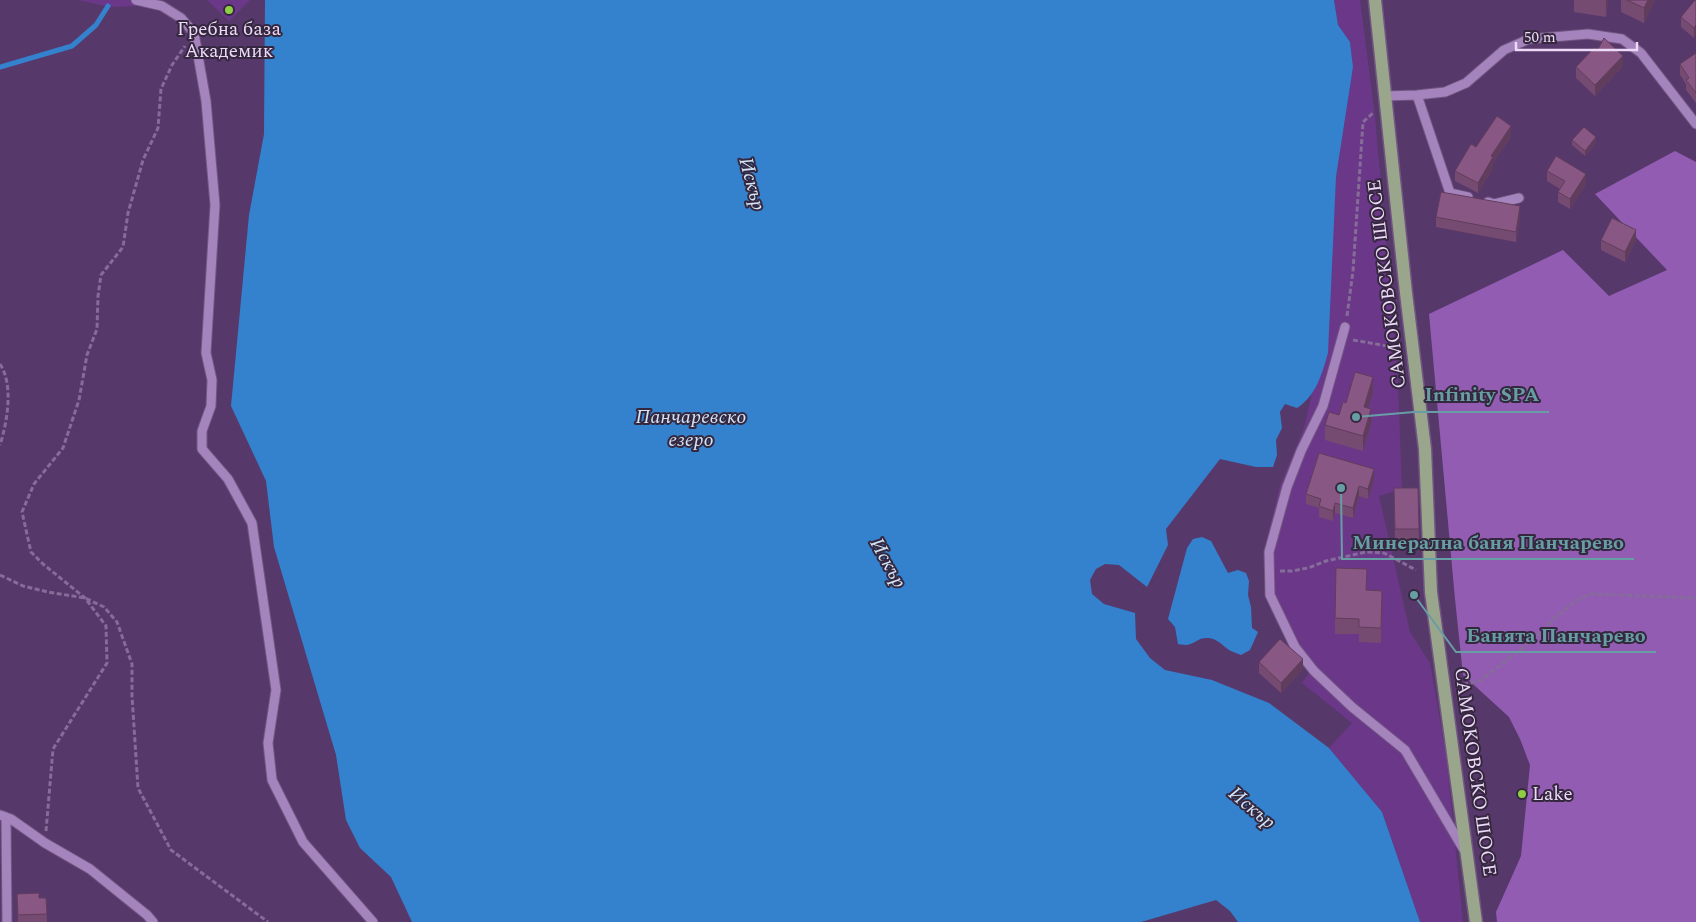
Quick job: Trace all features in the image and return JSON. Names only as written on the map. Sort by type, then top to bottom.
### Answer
[{"type":"main road","name":"САМОКОВСКО ШОСЕ","points":[[1375,0],[1425,449],[1430,577],[1476,922]]},
{"type":"street","points":[[136,0],[162,6],[181,18],[194,33],[206,101],[215,205],[206,353],[212,380],[211,406],[202,431],[202,450],[228,480],[252,523],[276,690],[268,743],[272,780],[303,842],[373,922]]},
{"type":"street","points":[[1385,96],[1445,92],[1466,83],[1504,50],[1529,40],[1588,34],[1622,39],[1641,53],[1696,124]]},
{"type":"street","points":[[1417,95],[1450,193],[1494,204],[1519,198]]},
{"type":"street","points":[[1345,327],[1323,406],[1287,487],[1269,552],[1270,595],[1295,647],[1314,671],[1352,707],[1405,750],[1468,857]]},
{"type":"street","points":[[3,816],[46,844],[90,869],[153,922]]},
{"type":"street","points":[[3,816],[7,922]]},
{"type":"path","points":[[194,33],[172,64],[161,89],[158,128],[143,160],[128,213],[124,247],[102,276],[98,296],[97,329],[88,356],[79,400],[63,448],[34,484],[22,512],[31,552],[42,564],[85,598],[104,607],[116,622],[132,664],[132,696],[138,788],[171,850],[268,922]]},
{"type":"path","points":[[1345,327],[1353,271],[1363,122],[1372,113],[1386,112]]},
{"type":"path","points":[[1342,339],[1413,350]]},
{"type":"path","points":[[0,364],[4,370],[8,392],[6,428],[0,445]]},
{"type":"path","points":[[1270,571],[1292,571],[1308,568],[1326,561],[1366,552],[1384,553],[1430,577]]},
{"type":"path","points":[[0,575],[23,586],[85,598],[106,626],[106,663],[53,749],[46,844]]},
{"type":"path","points":[[1444,688],[1480,681],[1534,639],[1552,620],[1590,594],[1696,598]]},
{"type":"shaded area","name":"Гребна база Академик","points":[[79,0],[143,0],[137,6],[109,7]]},
{"type":"shaded area","name":"Гребна база Академик","points":[[207,0],[250,0],[229,21]]},
{"type":"shaded area","points":[[1334,0],[1360,0],[1375,117],[1397,362],[1402,489],[1379,496],[1410,632],[1430,663],[1446,755],[1463,922],[1420,922],[1382,812],[1329,748],[1352,723],[1302,683],[1309,673],[1294,653],[1265,596],[1264,551],[1280,486],[1304,428],[1312,393],[1322,374],[1336,177],[1353,67],[1350,42],[1338,25]]},
{"type":"shaded area","points":[[1675,151],[1696,162],[1696,922],[1497,922],[1496,912],[1521,856],[1530,765],[1509,717],[1463,675],[1429,314],[1563,250],[1609,296],[1667,270],[1595,194]]},
{"type":"water","name":"Панчаревско езеро","points":[[265,0],[1334,0],[1338,25],[1350,42],[1353,67],[1336,177],[1328,353],[1321,376],[1314,391],[1304,403],[1297,408],[1285,404],[1280,412],[1282,428],[1276,440],[1277,455],[1273,467],[1256,467],[1220,459],[1166,529],[1168,545],[1147,587],[1119,565],[1105,564],[1096,569],[1090,580],[1092,594],[1104,604],[1135,613],[1136,639],[1150,658],[1165,670],[1212,680],[1269,703],[1329,748],[1382,812],[1420,922],[1238,922],[1230,911],[1216,900],[1141,922],[412,922],[391,877],[360,848],[346,820],[336,755],[274,547],[266,481],[231,406],[249,215],[264,134]]},
{"type":"water","points":[[1202,537],[1211,541],[1228,573],[1238,570],[1246,573],[1249,581],[1248,595],[1251,607],[1252,628],[1258,632],[1250,650],[1241,655],[1208,638],[1200,639],[1188,645],[1178,644],[1175,627],[1168,619],[1187,548],[1193,539]]},
{"type":"building","points":[[1627,0],[1648,0],[1644,8]]},
{"type":"building","points":[[1695,0],[1696,25],[1694,28],[1681,17]]},
{"type":"building","points":[[1604,38],[1623,56],[1595,85],[1576,67],[1594,48],[1598,49]]},
{"type":"building","points":[[1696,53],[1696,93],[1686,80],[1689,78],[1680,64]]},
{"type":"building","points":[[1497,116],[1511,126],[1491,156],[1493,157],[1478,183],[1455,171],[1471,144],[1476,147]]},
{"type":"building","points":[[1584,127],[1596,137],[1585,151],[1572,140]]},
{"type":"building","points":[[1556,156],[1586,174],[1570,199],[1558,192],[1565,181],[1547,171]]},
{"type":"building","points":[[1441,192],[1520,206],[1516,232],[1436,217]]},
{"type":"building","points":[[1612,218],[1636,230],[1625,252],[1601,240]]},
{"type":"building","points":[[1355,372],[1373,377],[1364,407],[1371,409],[1363,436],[1325,425],[1329,412],[1339,415],[1343,402],[1346,403]]},
{"type":"building","points":[[1319,453],[1374,469],[1368,489],[1359,486],[1353,508],[1335,503],[1333,511],[1319,506],[1321,499],[1306,494]]},
{"type":"building","points":[[1394,488],[1418,488],[1419,529],[1395,529]]},
{"type":"building","points":[[1336,568],[1367,569],[1366,590],[1382,591],[1381,628],[1359,627],[1359,619],[1335,618]]},
{"type":"building","points":[[1280,639],[1303,659],[1281,683],[1259,662]]},
{"type":"building","points":[[39,893],[39,898],[46,898],[47,914],[18,915],[17,894]]},
{"type":"waterway","points":[[0,67],[72,46],[96,25],[108,6]]},
{"type":"place","name":"Гребна база Академик","points":[[229,10]]},
{"type":"place","name":"Infinity SPA","points":[[1356,417]]},
{"type":"place","name":"Минерална баня Панчарево","points":[[1341,488]]},
{"type":"place","name":"Банята Панчарево","points":[[1414,595]]},
{"type":"place","name":"Lake","points":[[1522,794]]},
{"type":"water label","name":"Искър","points":[[752,184]]},
{"type":"water label","name":"Искър","points":[[888,563]]},
{"type":"water label","name":"Искър","points":[[1252,808]]}]
